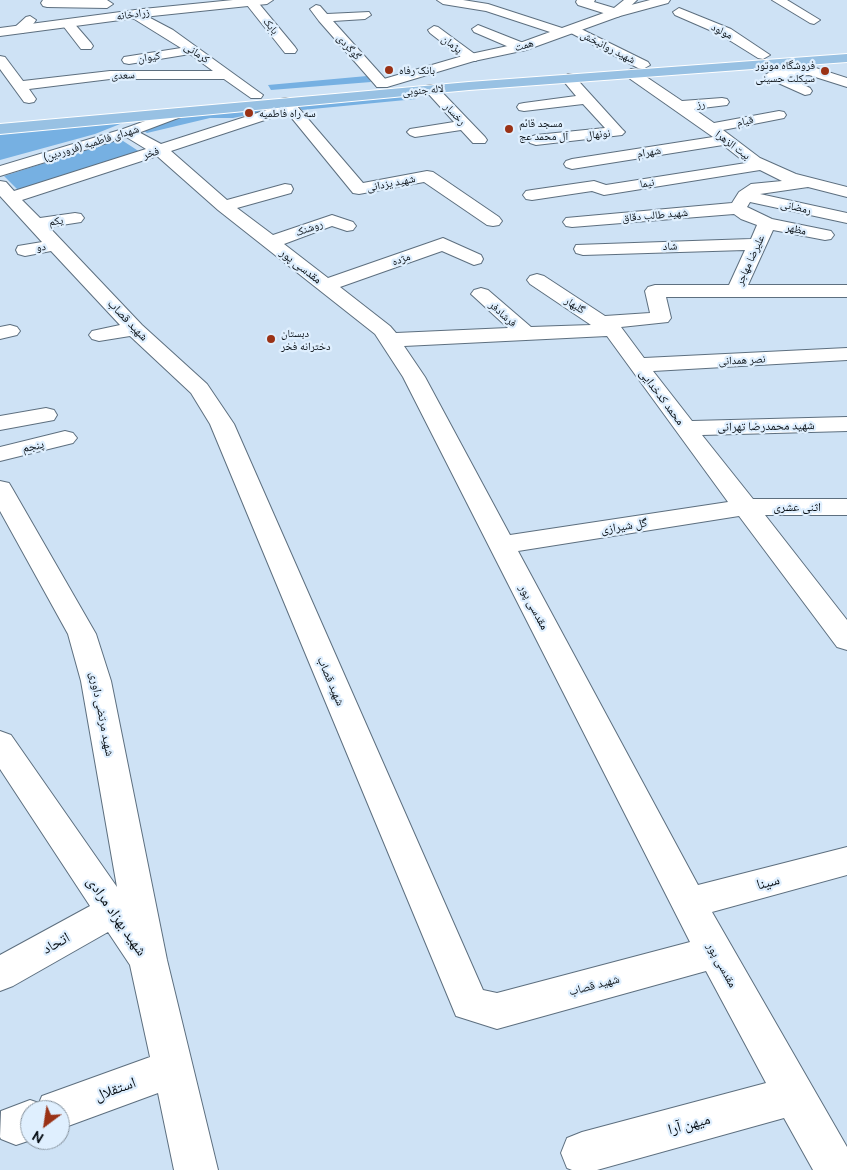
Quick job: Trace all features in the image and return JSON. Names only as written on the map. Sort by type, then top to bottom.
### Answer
[{"type":"main road","name":"لاله جنوبی","points":[[181,112],[568,78],[764,55],[792,59],[847,49]]},
{"type":"main road","name":"لاله جنوبی","points":[[0,118],[382,84],[792,59],[847,58]]},
{"type":"main road","points":[[0,129],[133,124]]},
{"type":"street","name":"زرادخانه","points":[[0,32],[68,24],[196,4],[267,0]]},
{"type":"street","points":[[443,0],[465,2],[569,31]]},
{"type":"street","points":[[589,0],[582,2],[616,13],[631,0]]},
{"type":"street","name":"همت","points":[[382,84],[471,58],[521,47],[616,13],[664,0]]},
{"type":"street","points":[[778,0],[814,20]]},
{"type":"street","points":[[47,3],[108,2]]},
{"type":"street","points":[[94,20],[108,2]]},
{"type":"street","name":"بابک","points":[[251,2],[290,50]]},
{"type":"street","name":"مولود","points":[[679,12],[726,32],[764,55]]},
{"type":"street","name":"کرمانی","points":[[135,14],[193,50],[256,95]]},
{"type":"street","name":"گوگردی","points":[[362,19],[323,17],[382,84]]},
{"type":"street","points":[[19,30],[30,20]]},
{"type":"street","points":[[68,24],[86,46]]},
{"type":"street","points":[[478,29],[521,47]]},
{"type":"street","name":"پژمان","points":[[434,30],[471,58]]},
{"type":"street","name":"شهید روانبخش","points":[[569,31],[637,69]]},
{"type":"street","name":"کیوان","points":[[45,71],[193,50]]},
{"type":"street","points":[[792,59],[808,71],[847,83]]},
{"type":"street","points":[[0,60],[32,103]]},
{"type":"street","name":"بیت الزهرا","points":[[637,69],[680,106],[762,164],[790,178],[847,192]]},
{"type":"street","points":[[805,91],[772,75],[808,71]]},
{"type":"street","name":"سعدی","points":[[19,86],[110,75],[228,75]]},
{"type":"street","name":"نونهال","points":[[536,140],[617,132],[568,78]]},
{"type":"street","name":"رخسار","points":[[431,89],[479,140]]},
{"type":"street","points":[[524,107],[587,99]]},
{"type":"street","name":"فخر","points":[[6,192],[160,150],[278,110],[286,102]]},
{"type":"street","name":"شهید یزدانی","points":[[286,102],[359,189],[427,176],[493,221]]},
{"type":"street","name":"رز","points":[[680,106],[722,102]]},
{"type":"street","name":"شهدای فاطمیه (فروردین)","points":[[0,171],[133,124],[181,112]]},
{"type":"street","name":"قیام","points":[[711,128],[779,115]]},
{"type":"street","name":"شهدای فاطمیه (فروردین)","points":[[0,164],[119,129],[134,121],[133,124]]},
{"type":"street","name":"مقدسی پور","points":[[133,124],[224,206],[383,330],[390,340],[414,377],[688,903],[836,1170]]},
{"type":"street","points":[[415,132],[466,125]]},
{"type":"street","name":"شهرام","points":[[572,164],[727,140]]},
{"type":"street","name":"نیما","points":[[532,195],[594,186],[604,190],[762,164]]},
{"type":"street","points":[[741,202],[757,188],[809,183]]},
{"type":"street","points":[[224,206],[285,189]]},
{"type":"street","name":"شهید قصاب","points":[[6,192],[31,237],[57,245],[135,329],[199,388],[222,424],[470,1004],[497,1011],[715,952]]},
{"type":"street","name":"رمضانی","points":[[741,202],[847,218]]},
{"type":"street","name":"شهید طالب دقاق","points":[[572,222],[741,202]]},
{"type":"street","name":"علیرضا مهاجر","points":[[736,290],[766,223],[747,215],[741,202]]},
{"type":"street","name":"یکم","points":[[31,237],[75,218]]},
{"type":"street","name":"روشنک","points":[[271,242],[332,220],[347,226]]},
{"type":"street","name":"مظهر","points":[[766,223],[824,236]]},
{"type":"street","name":"مژده","points":[[326,285],[443,244],[474,259]]},
{"type":"street","name":"شاد","points":[[583,249],[757,244]]},
{"type":"street","name":"گلبهار","points":[[537,280],[607,326]]},
{"type":"street","points":[[390,340],[525,333],[607,326],[662,318],[655,291],[847,291]]},
{"type":"street","name":"فرشادفر","points":[[481,294],[525,333]]},
{"type":"street","name":"محمد کدخدایی","points":[[607,326],[847,640]]},
{"type":"street","points":[[99,335],[135,329]]},
{"type":"street","name":"نصر همدانی","points":[[638,365],[746,351],[847,354]]},
{"type":"street","points":[[0,424],[46,415]]},
{"type":"street","name":"شهید محمدرضا تهرانی","points":[[685,428],[847,424]]},
{"type":"street","name":"پنجم","points":[[0,454],[65,438]]},
{"type":"street","name":"شهید مرتضی داوری","points":[[0,488],[82,634],[96,681],[148,960]]},
{"type":"street","name":"گل شیرازی","points":[[501,545],[747,507]]},
{"type":"street","name":"اثنی عشری","points":[[747,507],[847,507]]},
{"type":"street","name":"شهید بهزاد مرادی","points":[[0,743],[70,851],[148,960],[196,1170]]},
{"type":"street","name":"سینا","points":[[688,903],[847,861]]},
{"type":"street","name":"اتحاد","points":[[0,974],[113,911]]},
{"type":"street","name":"استقلال","points":[[70,1105],[172,1068]]},
{"type":"street","name":"میهن آرا","points":[[582,1153],[795,1094]]},
{"type":"shaded area","points":[[367,76],[371,82],[271,90],[268,85]]},
{"type":"shaded area","points":[[411,93],[416,99],[302,110],[298,105]]},
{"type":"shaded area","points":[[276,106],[271,110],[233,118],[210,118],[147,133],[141,129],[184,115]]},
{"type":"shaded area","points":[[125,122],[95,134],[0,160],[0,133]]},
{"type":"shaded area","points":[[120,139],[140,152],[20,192],[4,176]]},
{"type":"place","name":"بانک رفاه","points":[[389,70]]},
{"type":"place","name":"فروشگاه موتور سیکلت حسینی","points":[[825,71]]},
{"type":"place","name":"سه راه فاطمیه","points":[[249,113]]},
{"type":"place","name":"مسجد قائم آل محمد عج","points":[[509,129]]},
{"type":"place","name":"دبستان دخترانه فخر","points":[[271,339]]}]
